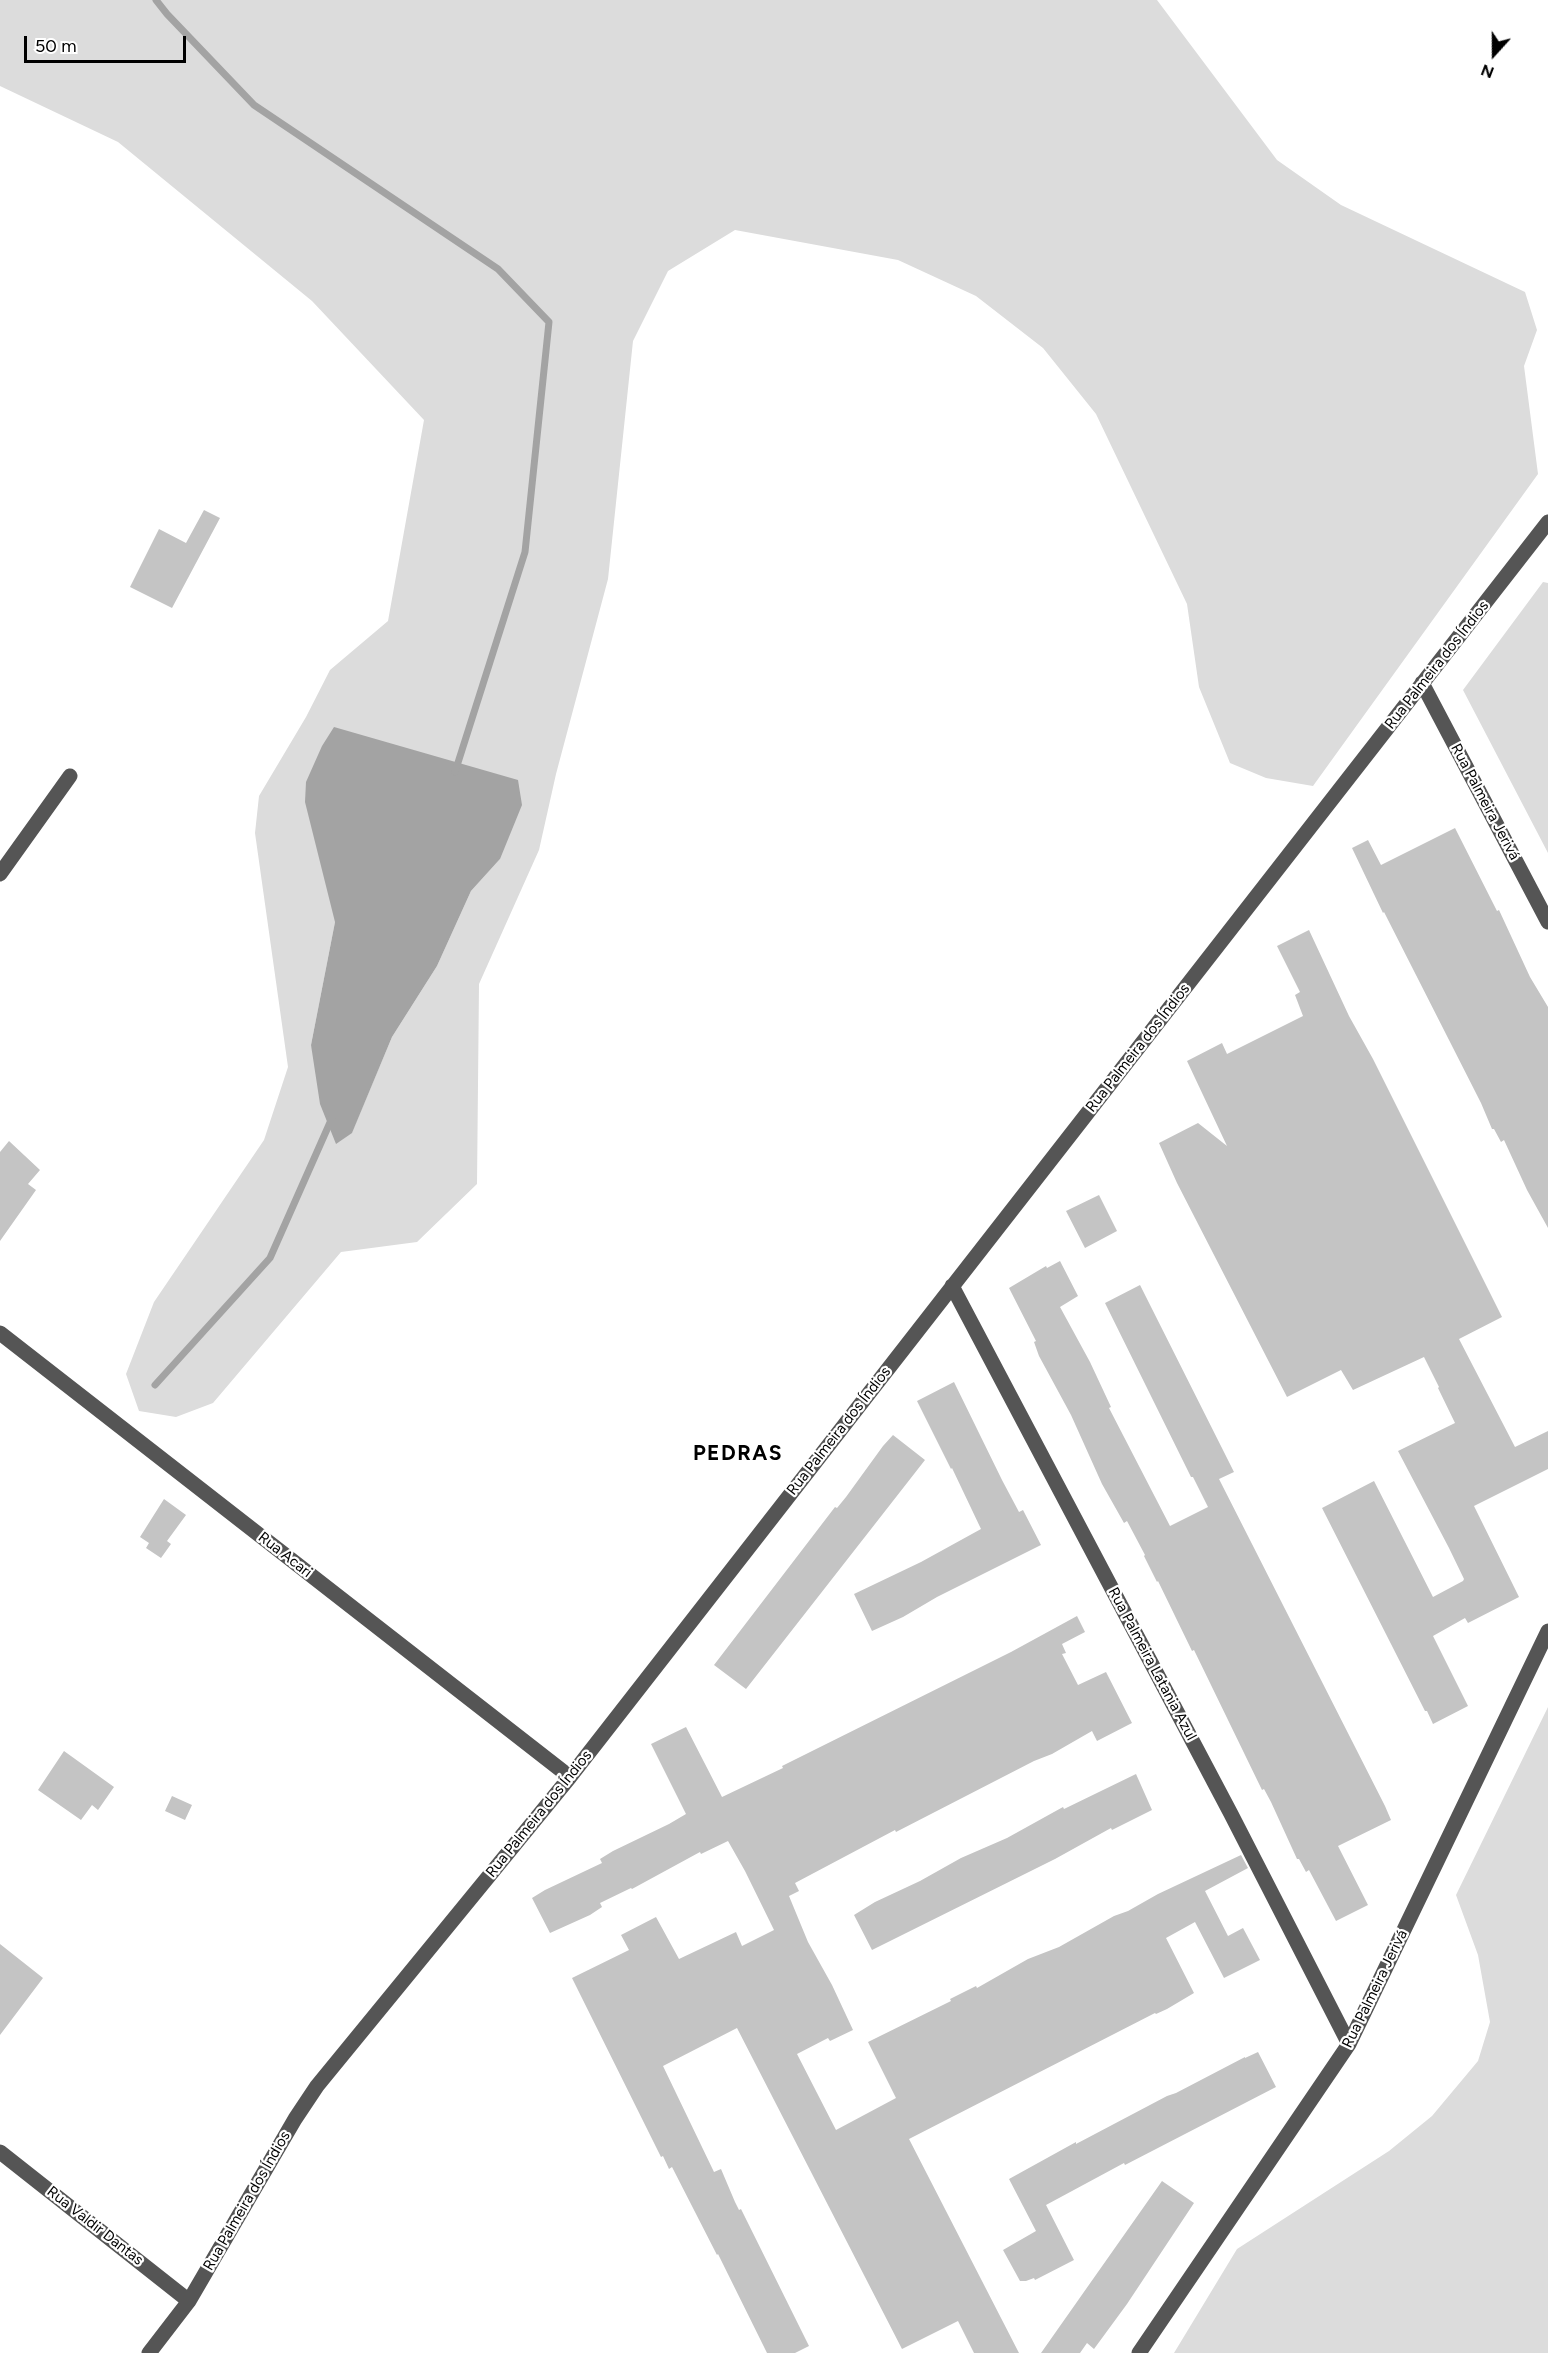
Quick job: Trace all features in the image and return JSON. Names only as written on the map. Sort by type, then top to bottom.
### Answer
[{"type":"street","name":"Rua Palmeira dos Índios","points":[[149,2353],[189,2301],[295,2119],[317,2086],[570,1777],[1548,522]]},
{"type":"street","name":"Rua Palmeira Jerivá","points":[[1422,683],[1548,922]]},
{"type":"street","points":[[0,874],[70,776]]},
{"type":"street","name":"Rua Palmeira Latania Azul","points":[[952,1286],[1231,1814],[1349,2044]]},
{"type":"street","name":"Rua Acari","points":[[0,1333],[570,1777]]},
{"type":"street","name":"Rua Palmeira Jerivá","points":[[1139,2353],[1349,2044],[1548,1631]]},
{"type":"street","name":"Rua Valdir Dantas","points":[[0,2152],[189,2301]]},
{"type":"shaded area","points":[[0,0],[1157,0],[1277,160],[1341,205],[1525,292],[1537,330],[1524,366],[1538,474],[1313,786],[1266,778],[1230,763],[1199,687],[1187,604],[1096,414],[1043,348],[976,296],[898,260],[735,230],[668,271],[633,341],[608,579],[556,774],[539,850],[479,984],[477,1184],[417,1242],[341,1252],[213,1403],[176,1417],[139,1411],[126,1374],[154,1302],[264,1140],[288,1067],[255,833],[259,796],[306,717],[330,670],[388,621],[424,420],[312,301],[118,142],[0,86]],"holes":[[[500,859],[471,891],[437,966],[392,1037],[352,1132],[311,1045],[335,922]]]},
{"type":"shaded area","points":[[1543,582],[1548,583],[1548,853],[1463,690]]},
{"type":"shaded area","points":[[334,727],[518,780],[522,805],[500,859],[471,891],[437,966],[392,1037],[352,1133],[336,1144],[320,1104],[311,1045],[335,922],[305,802],[306,782],[322,746]]},
{"type":"shaded area","points":[[1548,1707],[1548,2353],[1174,2353],[1237,2249],[1389,2151],[1432,2116],[1478,2061],[1490,2022],[1478,1955],[1456,1895]]},
{"type":"building","points":[[204,510],[220,518],[172,608],[130,587],[159,529],[186,543]]},
{"type":"building","points":[[1455,828],[1497,911],[1499,910],[1530,977],[1548,1007],[1548,1228],[1504,1140],[1501,1142],[1492,1129],[1352,848],[1368,840],[1381,865]]},
{"type":"building","points":[[1309,930],[1349,1016],[1373,1059],[1502,1317],[1459,1339],[1515,1447],[1548,1431],[1548,1469],[1474,1506],[1519,1597],[1468,1623],[1465,1618],[1433,1636],[1468,1706],[1433,1724],[1322,1508],[1374,1481],[1433,1597],[1463,1581],[1449,1548],[1398,1451],[1455,1423],[1439,1387],[1424,1357],[1353,1390],[1341,1370],[1287,1397],[1177,1183],[1159,1143],[1198,1123],[1227,1146],[1187,1061],[1222,1043],[1227,1054],[1303,1016],[1295,995],[1300,992],[1277,946]]},
{"type":"building","points":[[9,1141],[40,1170],[28,1184],[36,1190],[0,1241],[0,1152]]},
{"type":"building","points":[[1099,1195],[1117,1231],[1085,1248],[1066,1211]]},
{"type":"building","points":[[1060,1261],[1078,1296],[1060,1307],[1090,1362],[1111,1407],[1109,1408],[1170,1526],[1208,1507],[1105,1303],[1140,1285],[1234,1472],[1219,1479],[1391,1820],[1338,1846],[1368,1905],[1336,1921],[1309,1870],[1306,1872],[1297,1859],[1271,1802],[1264,1789],[1262,1790],[1145,1555],[1127,1521],[1124,1523],[1102,1484],[1071,1415],[1039,1356],[1034,1342],[1036,1341],[1009,1288],[1046,1266],[1047,1268]]},
{"type":"building","points":[[954,1382],[1019,1512],[1023,1510],[1041,1545],[872,1631],[854,1594],[921,1562],[981,1529],[917,1401]]},
{"type":"building","points":[[893,1435],[925,1460],[746,1689],[714,1665]]},
{"type":"building","points":[[164,1499],[186,1515],[167,1541],[171,1544],[161,1558],[146,1548],[149,1543],[140,1537]]},
{"type":"building","points":[[1077,1616],[1085,1632],[1062,1644],[1066,1653],[1062,1654],[1078,1685],[1106,1672],[1132,1723],[1097,1741],[1092,1731],[1052,1754],[896,1832],[895,1830],[795,1883],[799,1891],[789,1896],[808,1942],[853,2030],[830,2041],[828,2038],[797,2054],[836,2130],[896,2098],[868,2042],[951,2001],[950,1999],[976,1986],[977,1988],[1028,1959],[1059,1947],[1114,1916],[1241,1855],[1248,1868],[1205,1891],[1228,1936],[1243,1928],[1260,1960],[1224,1978],[1195,1922],[1166,1938],[1194,1993],[1167,2009],[1155,2013],[909,2139],[1019,2353],[974,2353],[958,2321],[902,2349],[737,2028],[663,2066],[714,2172],[721,2169],[735,2202],[739,2210],[741,2209],[809,2346],[795,2353],[767,2353],[672,2167],[669,2169],[663,2156],[661,2157],[572,1978],[629,1950],[621,1935],[656,1917],[679,1959],[736,1932],[742,1946],[774,1930],[745,1871],[728,1841],[701,1854],[700,1852],[632,1889],[600,1903],[602,1907],[590,1915],[550,1933],[532,1898],[602,1863],[600,1859],[613,1851],[686,1814],[651,1744],[686,1727],[722,1797],[1011,1652]]},
{"type":"building","points":[[64,1751],[114,1787],[98,1810],[92,1805],[81,1820],[38,1790]]},
{"type":"building","points":[[1136,1774],[1152,1810],[1112,1830],[1111,1828],[1055,1859],[872,1950],[854,1915],[875,1902],[920,1881],[961,1858],[1007,1838],[1063,1807],[1064,1809]]},
{"type":"building","points":[[172,1796],[192,1805],[185,1820],[165,1811]]},
{"type":"building","points":[[0,1944],[43,1978],[0,2035]]},
{"type":"building","points":[[1258,2052],[1276,2087],[1046,2205],[1074,2260],[1035,2280],[1034,2278],[1020,2281],[1003,2250],[1036,2231],[1009,2179],[1076,2142],[1076,2144]]},
{"type":"building","points":[[1162,2181],[1194,2203],[1127,2304],[1094,2349],[1087,2343],[1080,2353],[1041,2353]]},
{"type":"waterway","points":[[156,0],[254,105],[498,269],[549,322],[525,552],[455,772]]},
{"type":"waterway","points":[[155,1385],[270,1258],[332,1118]]},
{"type":"district","name":"PEDRAS","points":[[738,1454]]}]
